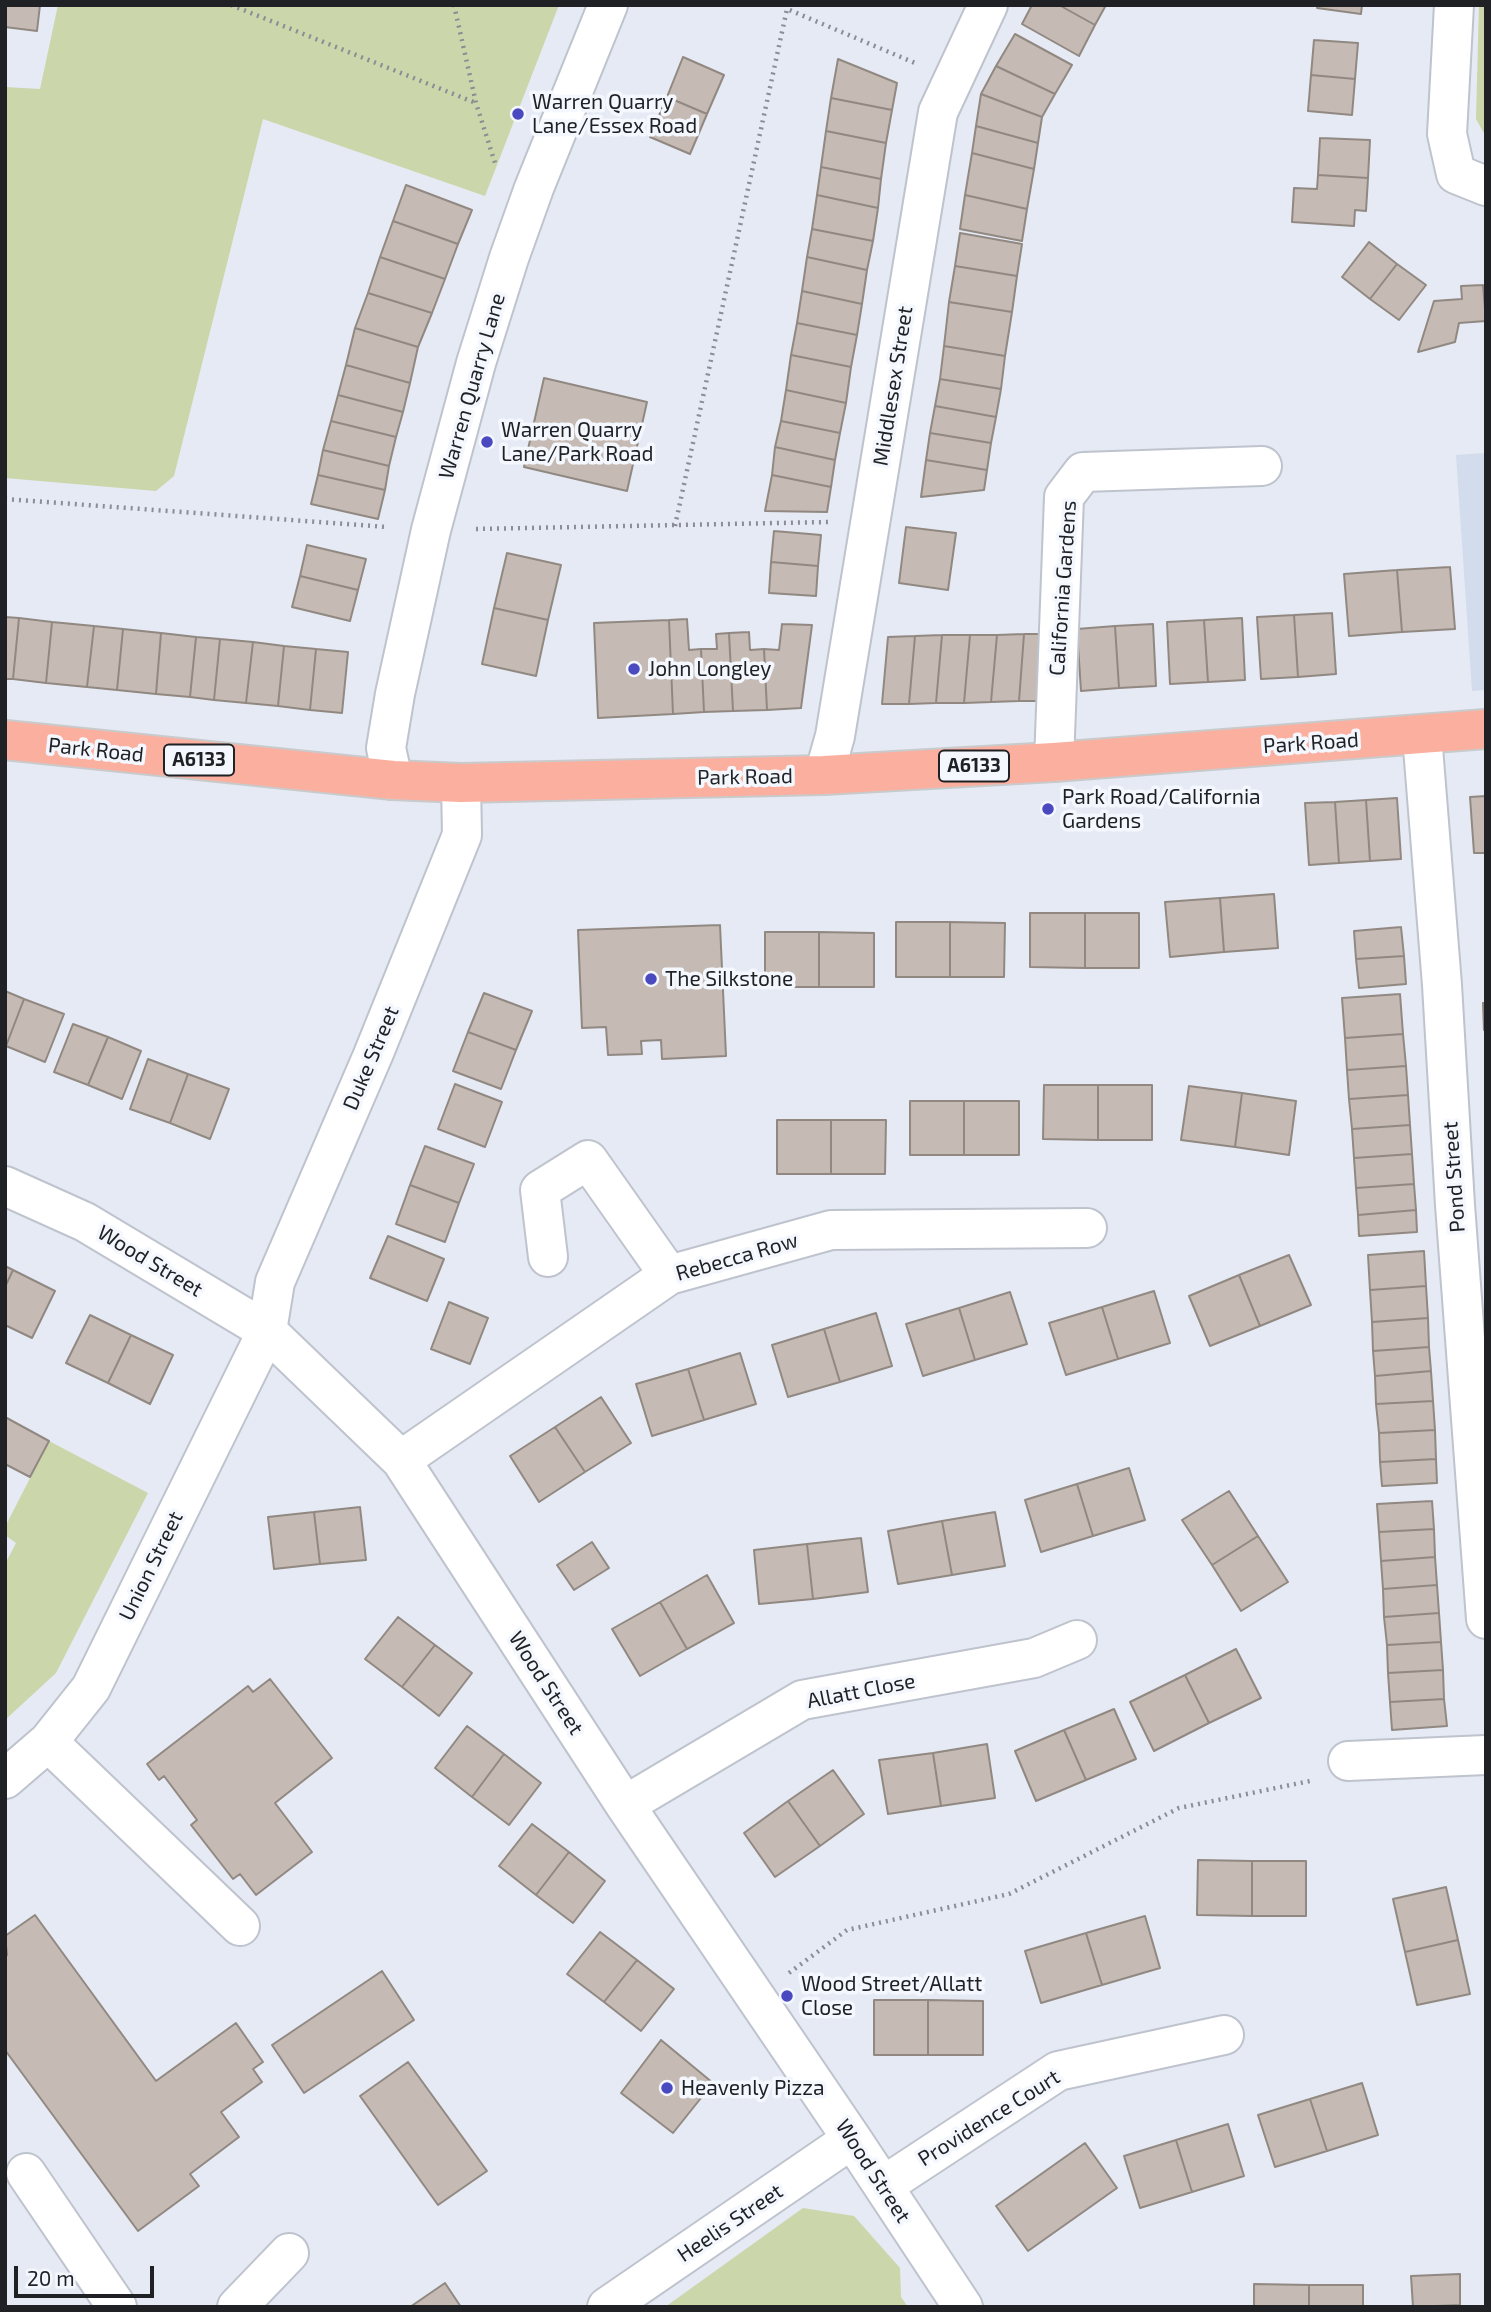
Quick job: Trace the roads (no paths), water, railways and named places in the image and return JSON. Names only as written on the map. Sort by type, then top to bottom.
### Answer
[{"type":"highway","name":"Park Road","points":[[5,740],[393,780],[461,783],[824,775],[1054,762],[1486,729]]},
{"type":"street","name":"Warren Quarry Lane","points":[[393,780],[386,748],[395,694],[431,530],[476,363],[534,188],[608,5]]},
{"type":"street","name":"Middlesex Street","points":[[824,775],[835,736],[939,112],[988,5]]},
{"type":"street","points":[[1454,5],[1447,134],[1456,174],[1486,186]]},
{"type":"street","name":"California Gardens","points":[[1054,762],[1064,497],[1083,472],[1262,466]]},
{"type":"street","name":"Pond Street","points":[[1422,735],[1442,985],[1470,1205],[1486,1619]]},
{"type":"street","name":"Duke Street","points":[[267,1331],[275,1282],[373,1055],[462,835],[461,783]]},
{"type":"street","points":[[548,1257],[540,1190],[588,1160],[669,1275]]},
{"type":"street","name":"Wood Street","points":[[5,1186],[85,1222],[267,1331],[401,1461],[625,1805],[963,2307]]},
{"type":"street","name":"Rebecca Row","points":[[401,1461],[669,1275],[831,1230],[1087,1228]]},
{"type":"street","name":"Union Street","points":[[5,1779],[48,1742],[91,1688],[267,1331]]},
{"type":"street","name":"Allatt Close","points":[[625,1805],[802,1700],[1034,1658],[1077,1640]]},
{"type":"street","points":[[48,1742],[240,1926]]},
{"type":"street","points":[[1348,1761],[1486,1755]]},
{"type":"street","name":"Providence Court","points":[[883,2186],[1058,2071],[1224,2035]]},
{"type":"street","name":"Heelis Street","points":[[607,2307],[852,2139]]},
{"type":"street","points":[[26,2173],[117,2307]]},
{"type":"street","points":[[237,2307],[289,2253]]},
{"type":"place","name":"Warren Quarry Lane/Essex Road","points":[[518,114]]},
{"type":"place","name":"Warren Quarry Lane/Park Road","points":[[487,442]]},
{"type":"place","name":"John Longley","points":[[634,669]]},
{"type":"place","name":"Park Road/California Gardens","points":[[1048,809]]},
{"type":"place","name":"The Silkstone","points":[[651,979]]},
{"type":"place","name":"Wood Street/Allatt Close","points":[[787,1996]]},
{"type":"place","name":"Heavenly Pizza","points":[[667,2088]]}]
